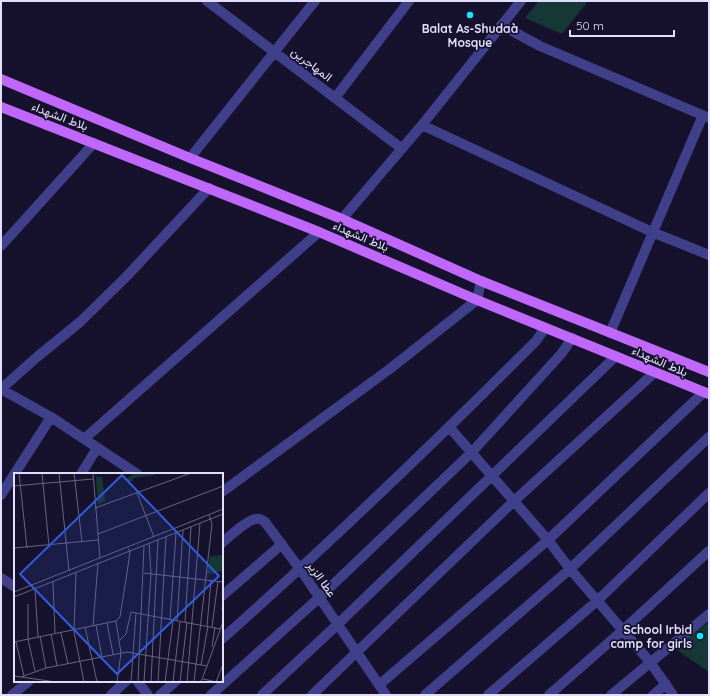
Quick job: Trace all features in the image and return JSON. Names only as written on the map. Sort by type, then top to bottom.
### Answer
[{"type":"main road","points":[[1,79],[342,220],[481,281],[709,372]]},
{"type":"main road","name":"بلاط الشهداء","points":[[2,108],[319,232],[477,300],[706,393]]},
{"type":"street","name":"المهاجرين","points":[[207,1],[402,148]]},
{"type":"street","points":[[190,158],[315,1]]},
{"type":"street","points":[[335,98],[408,1]]},
{"type":"street","points":[[342,220],[422,125],[521,1]]},
{"type":"street","points":[[501,25],[540,46],[706,116],[652,232],[610,333]]},
{"type":"street","points":[[422,125],[652,232],[709,255]]},
{"type":"street","points":[[1,246],[94,143]]},
{"type":"street","points":[[135,473],[51,417],[1,389],[37,356],[85,317],[126,277],[209,188]]},
{"type":"street","points":[[84,439],[319,232]]},
{"type":"street","points":[[223,491],[391,368],[477,300],[481,281]]},
{"type":"street","points":[[223,638],[300,569],[450,428],[536,341],[545,328]]},
{"type":"street","points":[[211,695],[320,598],[472,452],[562,353],[572,338]]},
{"type":"street","points":[[262,695],[493,476],[616,356]]},
{"type":"street","points":[[312,695],[513,502],[654,373]]},
{"type":"street","points":[[379,685],[548,540],[706,393]]},
{"type":"street","points":[[15,473],[51,417]]},
{"type":"street","points":[[450,428],[493,476],[513,502],[548,540],[570,569],[650,662],[673,695]]},
{"type":"street","points":[[425,695],[570,569],[709,437]]},
{"type":"street","points":[[82,473],[97,448]]},
{"type":"street","points":[[1,495],[14,475]]},
{"type":"street","points":[[488,695],[597,601],[709,493]]},
{"type":"street","name":"عطا الزير","points":[[223,542],[248,522],[255,519],[260,519],[270,527],[338,624],[356,654],[386,695]]},
{"type":"street","points":[[223,595],[282,544]]},
{"type":"street","points":[[549,695],[622,631],[709,551]]},
{"type":"street","points":[[1,578],[13,583]]},
{"type":"street","points":[[611,695],[709,614]]},
{"type":"street","points":[[12,695],[28,682]]},
{"type":"street","points":[[111,695],[125,682]]},
{"type":"street","points":[[138,682],[148,695]]},
{"type":"street","points":[[160,695],[175,682]]},
{"type":"street","points":[[653,695],[666,684]]},
{"type":"green space","points":[[539,1],[588,1],[562,34],[525,18]]},
{"type":"green space","name":"School Irbid camp for girls","points":[[709,622],[709,672],[674,648]]},
{"type":"place","name":"Balat As-Shudaà Mosque","points":[[470,15]]},
{"type":"place","name":"School Irbid camp for girls","points":[[700,636]]}]
